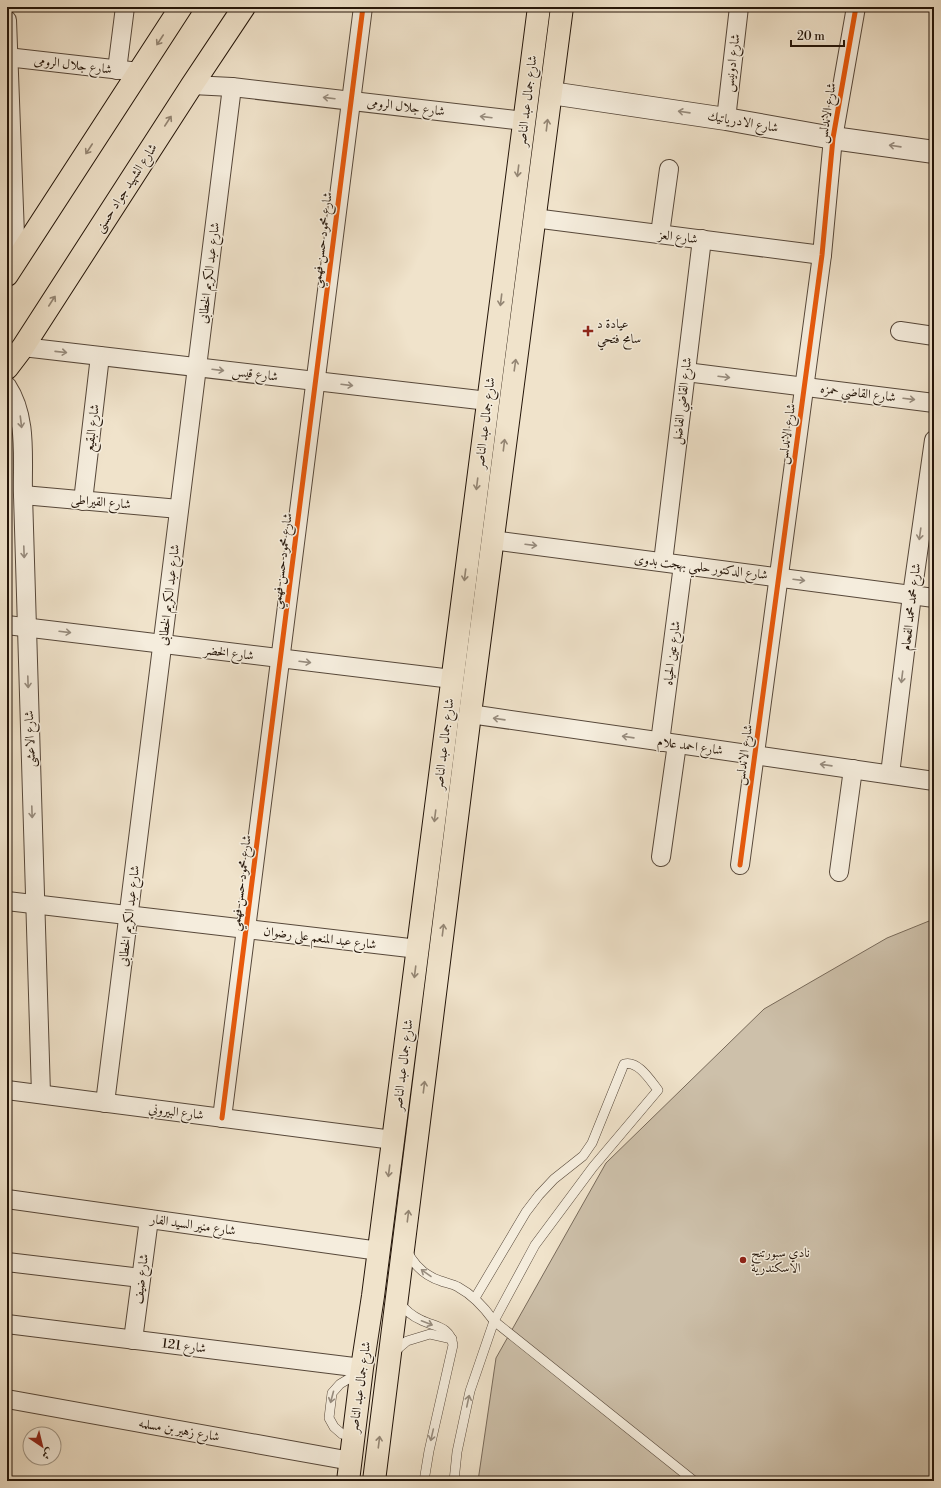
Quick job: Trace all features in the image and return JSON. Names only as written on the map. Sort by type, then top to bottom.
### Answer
[{"type":"main road","points":[[11,269],[181,7]]},
{"type":"main road","name":"شارع الشهيد جواد حسنى","points":[[7,368],[23,347],[244,7]]},
{"type":"main road","name":"شارع جمال عبد الناصر","points":[[350,1471],[361,1371],[374,1296],[539,7]]},
{"type":"main road","name":"شارع جمال عبد الناصر","points":[[374,1481],[492,540],[562,7]]},
{"type":"main road","points":[[374,1296],[397,1299]]},
{"type":"street","points":[[117,70],[125,7]]},
{"type":"street","name":"شارع محمود حسن فهمي","points":[[222,1118],[363,7]]},
{"type":"street","name":"شارع ادونيس","points":[[726,119],[739,7]]},
{"type":"street","name":"شارع الاندلس","points":[[740,865],[822,255],[833,138],[856,7]]},
{"type":"street","points":[[7,20],[11,269]]},
{"type":"street","name":"شارع جلال الرومى","points":[[8,57],[139,72]]},
{"type":"street","name":"شارع جلال الرومى","points":[[192,85],[232,87],[524,121]]},
{"type":"street","name":"شارع عبد الكريم الخطابى","points":[[106,1103],[232,87]]},
{"type":"street","name":"شارع الادرياتيك","points":[[551,93],[726,119],[833,138],[934,152]]},
{"type":"street","points":[[660,234],[669,169]]},
{"type":"street","name":"شارع العز","points":[[534,218],[822,255]]},
{"type":"street","name":"شارع القاضي الفاضل","points":[[663,562],[702,240]]},
{"type":"street","points":[[900,331],[934,336]]},
{"type":"street","name":"شارع قيس","points":[[23,347],[488,401]]},
{"type":"street","name":"شارع البقيع","points":[[83,501],[100,356]]},
{"type":"street","name":"شارع القاضي حمزه","points":[[686,372],[934,403]]},
{"type":"street","name":"شارع الاعشى","points":[[7,386],[15,401],[21,418],[22,495],[41,1094]]},
{"type":"street","name":"شارع محمد محمد الفحام","points":[[890,774],[912,595],[934,440]]},
{"type":"street","name":"شارع القيراطى","points":[[22,495],[179,509]]},
{"type":"street","name":"شارع الدكتور حلمي بهجت بدوى","points":[[492,540],[934,598]]},
{"type":"street","name":"شارع عين الحياه","points":[[661,858],[668,743],[683,564]]},
{"type":"street","name":"شارع الخضر","points":[[7,625],[452,679]]},
{"type":"street","name":"شارع احمد علام","points":[[470,714],[934,781]]},
{"type":"street","points":[[838,872],[853,769]]},
{"type":"street","name":"شارع عبد المنعم على رضوان","points":[[7,901],[418,949]]},
{"type":"street","name":"شارع البيروني","points":[[7,1090],[393,1140]]},
{"type":"street","name":"شارع منير السيد الفار","points":[[7,1199],[379,1251]]},
{"type":"street","name":"شارع ضيف","points":[[133,1340],[149,1219]]},
{"type":"street","points":[[7,1262],[141,1278]]},
{"type":"street","name":"شارع 121","points":[[7,1324],[361,1371]]},
{"type":"street","name":"شارع زهير بن مسلمه","points":[[7,1399],[350,1471]]},
{"type":"lane","points":[[454,1481],[457,1452],[470,1391],[494,1321],[535,1246],[593,1167],[658,1090],[634,1064],[624,1064],[592,1143],[583,1156],[554,1179],[531,1206],[475,1298]]},
{"type":"lane","points":[[404,1246],[412,1261],[424,1273],[439,1281],[457,1286],[475,1298],[486,1309],[494,1321],[694,1481]]},
{"type":"lane","points":[[397,1299],[412,1315],[446,1330],[452,1339],[453,1345],[429,1451],[424,1481]]},
{"type":"lane","points":[[390,1356],[398,1347],[407,1341],[418,1337],[430,1334],[440,1335],[452,1339]]},
{"type":"shaded area","name":"نادي سبورتنج الاسكندرية","points":[[934,919],[934,1481],[478,1481],[496,1358],[606,1163],[764,1009],[887,938]]},
{"type":"cycle path","points":[[222,1118],[363,7]]},
{"type":"cycle path","points":[[740,865],[822,255],[833,138],[856,7]]},
{"type":"place","name":"عيادة د سامح فتحي","points":[[588,331]]},
{"type":"place","name":"نادي سبورتنج الاسكندرية","points":[[743,1260]]}]
